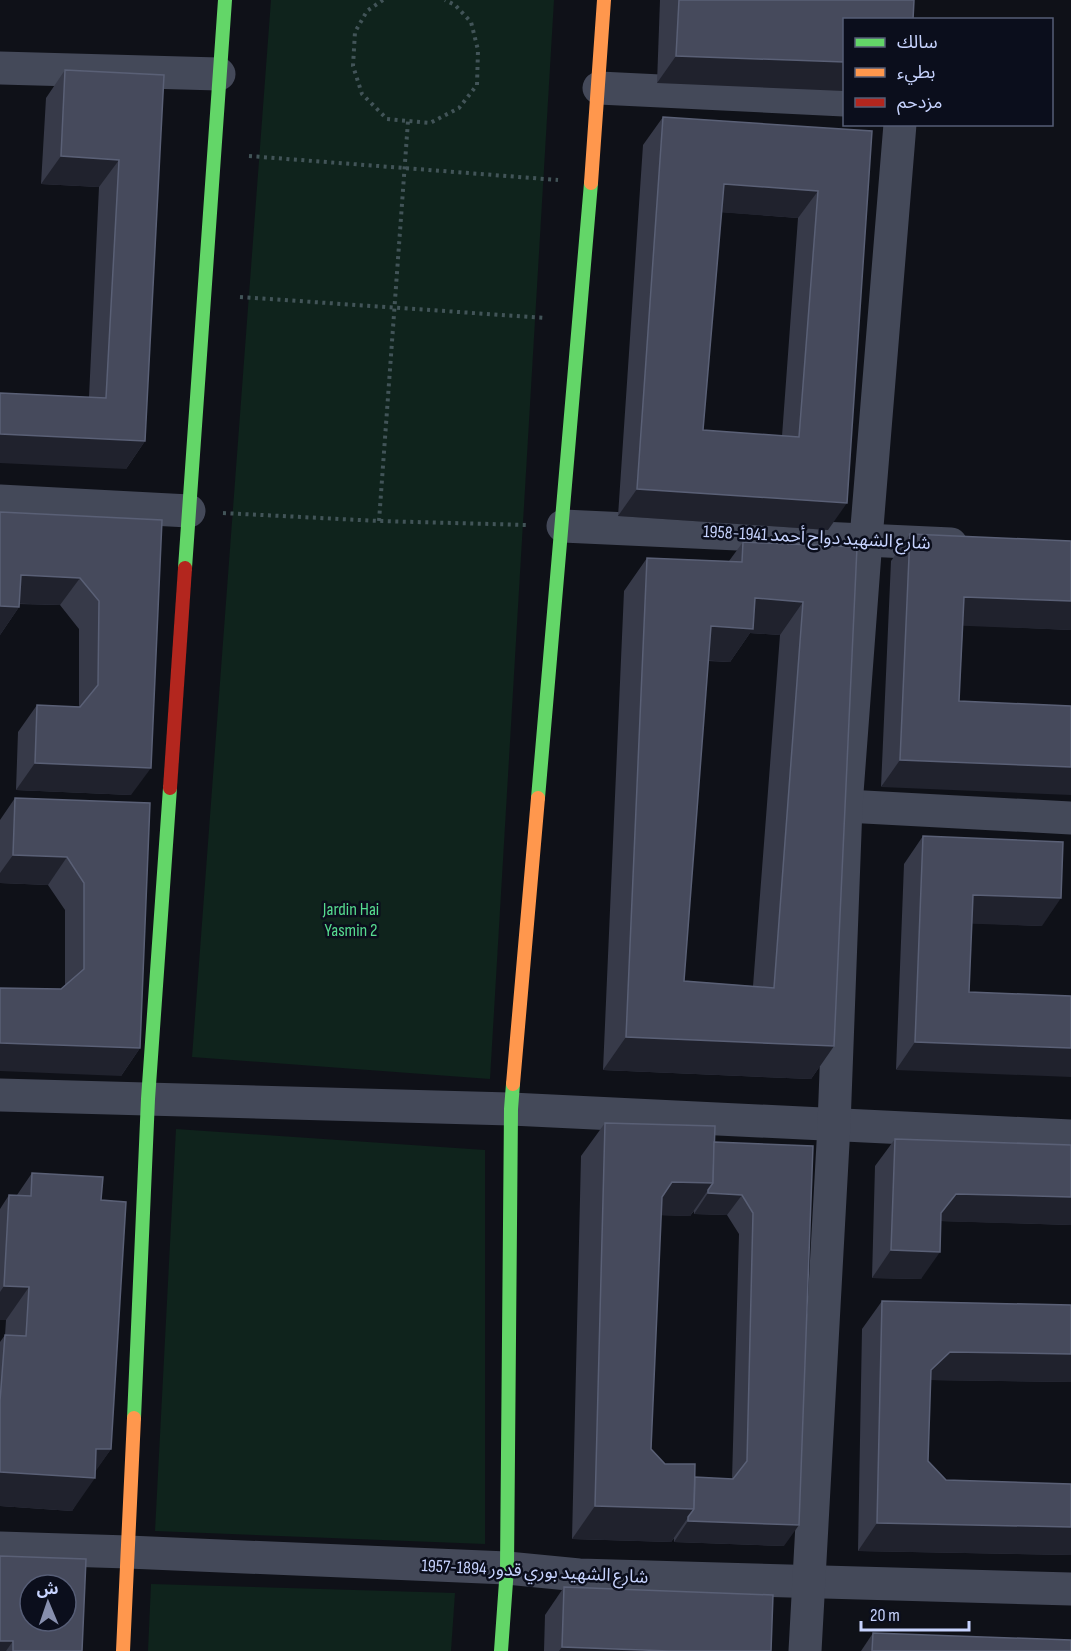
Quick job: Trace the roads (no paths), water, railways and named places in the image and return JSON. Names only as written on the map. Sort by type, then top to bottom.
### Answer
[{"type":"street","points":[[123,1651],[148,1099],[225,0]]},
{"type":"street","points":[[501,1651],[507,1568],[511,1108],[592,183],[604,0]]},
{"type":"street","points":[[0,68],[219,75]]},
{"type":"street","points":[[599,88],[843,100]]},
{"type":"street","points":[[805,1651],[834,1125],[846,806],[900,126]]},
{"type":"street","points":[[0,501],[189,511]]},
{"type":"street","name":"شارع الشهيد دواح أحمد 1941-1958","points":[[563,526],[980,545]]},
{"type":"street","points":[[846,806],[1071,818]]},
{"type":"street","points":[[0,1095],[511,1108],[1071,1136]]},
{"type":"street","name":"شارع الشهيد بوري قدور 1894-1957","points":[[0,1548],[507,1568],[579,1575],[1071,1589]]},
{"type":"park label","name":"Jardin Hai Yasmin 2","points":[[351,919]]}]
